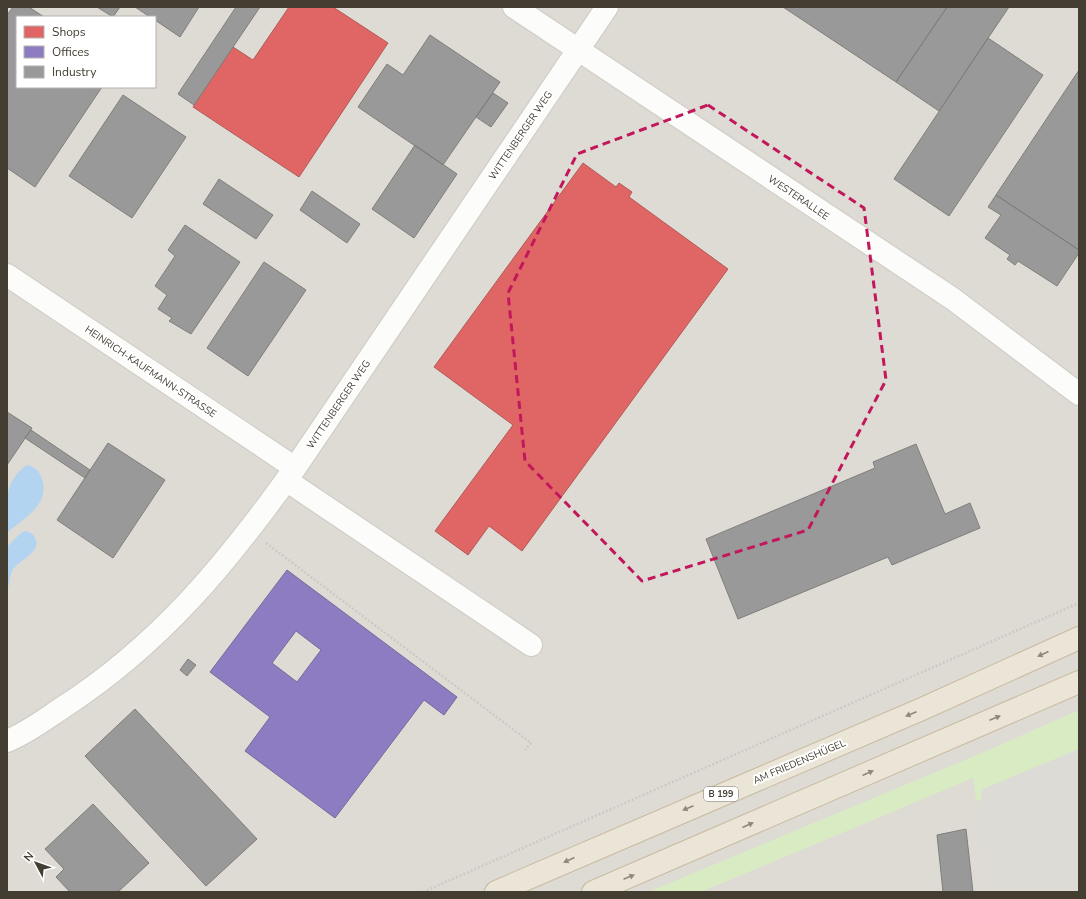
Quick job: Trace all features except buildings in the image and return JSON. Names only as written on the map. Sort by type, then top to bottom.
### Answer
[{"type":"highway","name":"AM FRIEDENSHÜGEL","points":[[496,892],[922,709],[1079,638]]},
{"type":"highway","points":[[593,892],[1079,682]]},
{"type":"street","name":"WESTERALLEE","points":[[514,7],[952,299],[1079,394]]},
{"type":"street","name":"WITTENBERGER WEG","points":[[7,741],[20,735],[91,689],[129,659],[158,634],[207,583],[249,531],[290,474],[607,7]]},
{"type":"street","name":"HEINRICH-KAUFMANN-STRASSE","points":[[7,275],[531,645]]},
{"type":"path","points":[[249,531],[531,743],[525,750]]},
{"type":"path","points":[[422,892],[1079,603]]},
{"type":"highlighted area","points":[[708,105],[864,208],[886,380],[808,530],[642,581],[525,461],[508,293],[577,154]]},
{"type":"shaded area","points":[[7,7],[1079,7],[1079,892],[7,892]]},
{"type":"shaded area","points":[[1079,749],[1079,892],[991,892],[981,790]]},
{"type":"green space","points":[[1079,710],[1079,749],[981,790],[981,800],[976,801],[973,778],[701,892],[648,892],[984,752]]},
{"type":"water","points":[[27,465],[35,468],[41,476],[43,488],[42,497],[34,510],[7,533],[7,505],[10,487],[13,479]]},
{"type":"water","points":[[25,531],[34,536],[37,543],[33,552],[12,571],[7,589],[7,547]]}]
